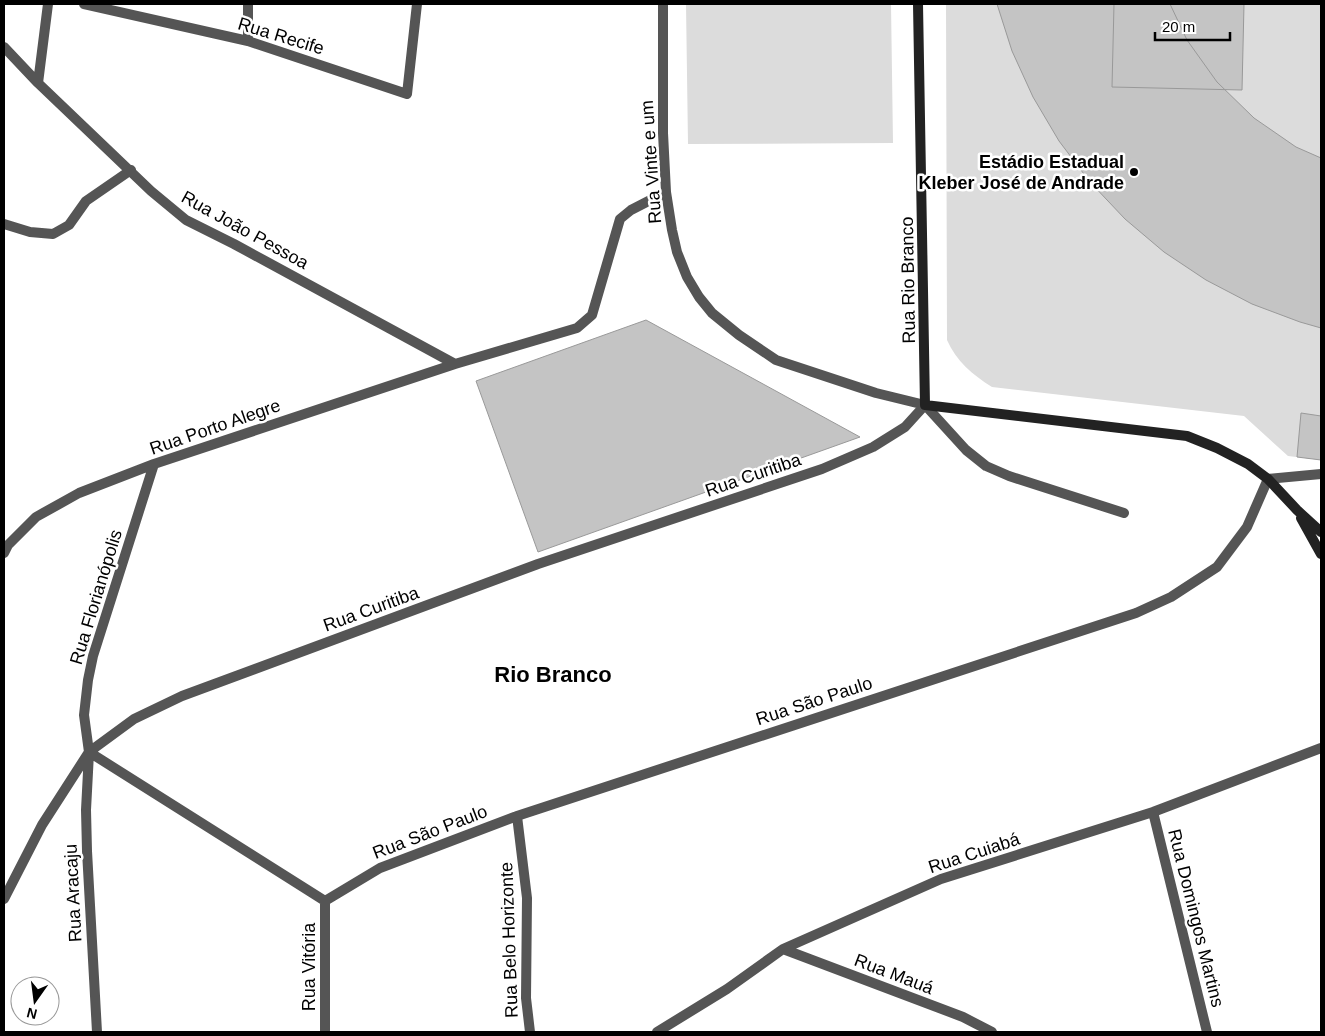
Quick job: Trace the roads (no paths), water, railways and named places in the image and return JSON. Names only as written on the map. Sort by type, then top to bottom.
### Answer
[{"type":"street","points":[[38,84],[48,4]]},
{"type":"street","name":"Rua Recife","points":[[84,4],[248,41],[407,94],[416,4]]},
{"type":"street","points":[[248,4],[248,41]]},
{"type":"street","name":"Rua Vinte e um","points":[[663,4],[663,133],[666,192],[677,252],[687,277],[699,297],[712,313],[739,335],[776,360],[876,393],[925,405]]},
{"type":"street","name":"Rua Rio Branco","points":[[918,4],[925,405]]},
{"type":"street","name":"Rua João Pessoa","points":[[4,47],[38,84],[151,191],[186,220],[455,364]]},
{"type":"street","points":[[4,224],[30,232],[53,234],[69,225],[86,201],[131,170]]},
{"type":"street","name":"Rua Porto Alegre","points":[[4,554],[8,545],[36,517],[79,493],[154,464],[455,364],[576,328],[592,315],[620,219],[632,210],[666,192]]},
{"type":"street","points":[[925,405],[1187,436],[1217,448],[1248,464],[1268,479],[1321,532]]},
{"type":"street","points":[[925,405],[966,450],[986,466],[1009,476],[1124,513]]},
{"type":"street","name":"Rua Curitiba","points":[[89,752],[134,719],[182,696],[538,564],[822,469],[873,447],[898,432],[906,427],[925,405]]},
{"type":"street","name":"Rua Florianópolis","points":[[89,752],[84,715],[93,656],[154,464]]},
{"type":"street","points":[[1268,479],[1321,474]]},
{"type":"street","name":"Rua São Paulo","points":[[325,901],[380,868],[517,816],[1136,613],[1171,597],[1217,567],[1247,527],[1268,479]]},
{"type":"street","points":[[1297,510],[1321,554]]},
{"type":"street","name":"Rua Cuiabá","points":[[657,1032],[727,989],[783,949],[940,879],[1153,812],[1321,748]]},
{"type":"street","points":[[4,899],[42,825],[89,752],[325,901]]},
{"type":"street","name":"Rua Aracaju","points":[[89,752],[86,810],[87,851],[97,1032]]},
{"type":"street","name":"Rua Domingos Martins","points":[[1153,812],[1207,1032]]},
{"type":"street","name":"Rua Belo Horizonte","points":[[517,816],[527,898],[526,998],[530,1032]]},
{"type":"street","name":"Rua Vitória","points":[[325,901],[326,1032]]},
{"type":"street","name":"Rua Mauá","points":[[783,949],[963,1018],[992,1032]]},
{"type":"place","name":"Estádio Estadual Kleber José de Andrade","points":[[1134,172]]},
{"type":"district","name":"Rio Branco","points":[[553,674]]}]
